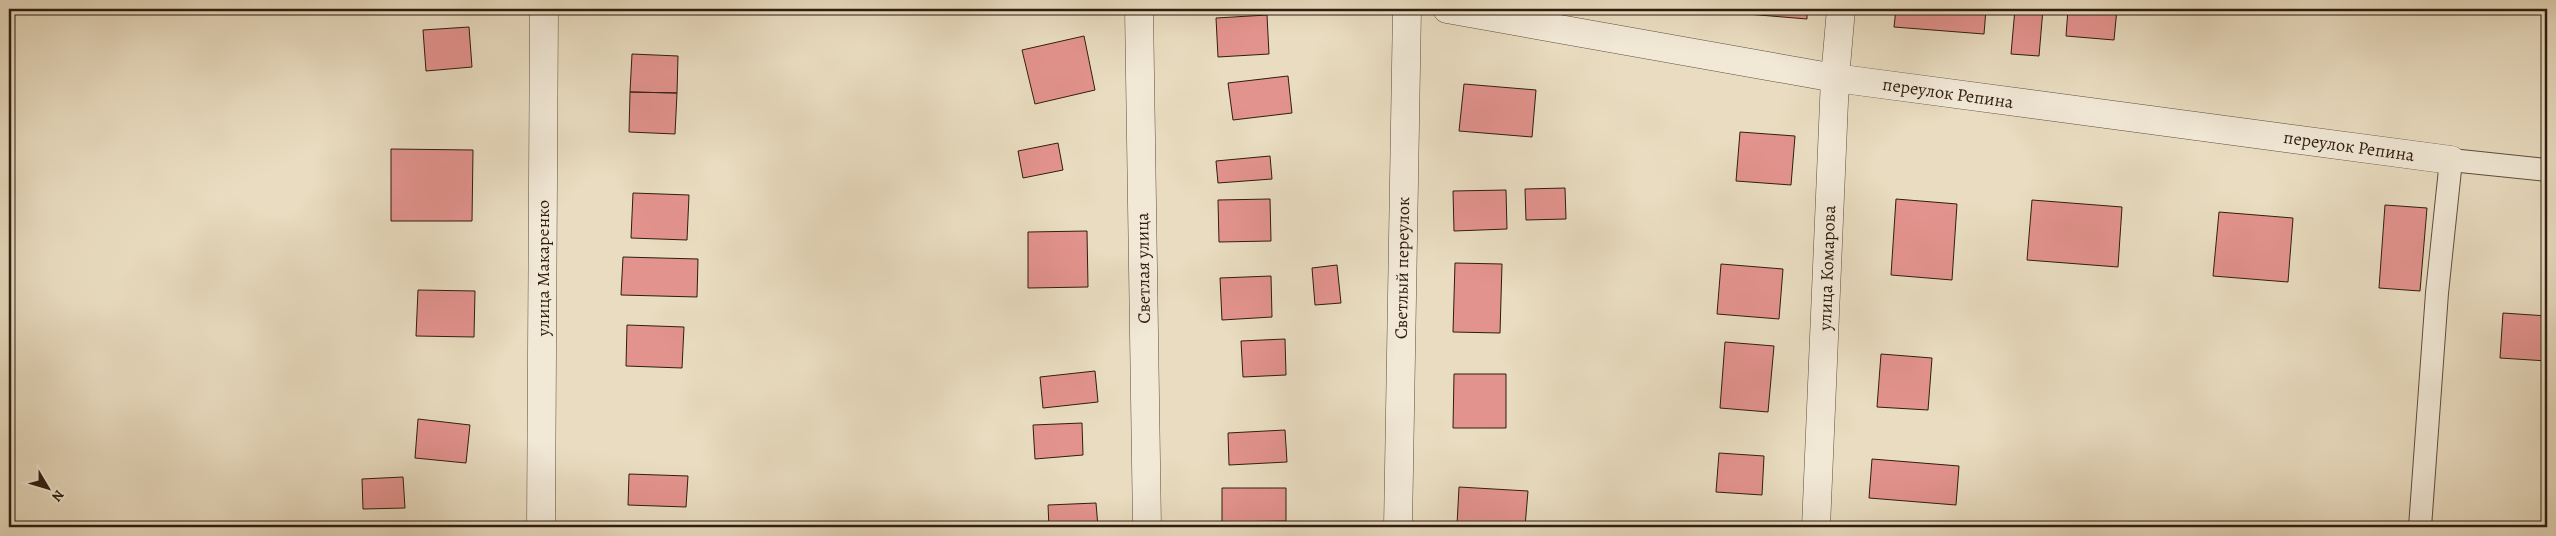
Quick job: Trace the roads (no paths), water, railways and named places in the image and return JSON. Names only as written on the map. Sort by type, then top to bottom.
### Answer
[{"type":"street","name":"улица Макаренко","points":[[541,527],[544,9]]},
{"type":"street","name":"Светлая улица","points":[[1139,9],[1146,527]]},
{"type":"street","name":"Светлый переулок","points":[[1398,527],[1407,9]]},
{"type":"street","name":"переулок Репина","points":[[1447,9],[1835,78],[2451,160]]},
{"type":"street","name":"улица Комарова","points":[[1816,527],[1835,78],[1841,9]]},
{"type":"lane","points":[[2420,527],[2437,293],[2451,160],[2547,170]]}]
